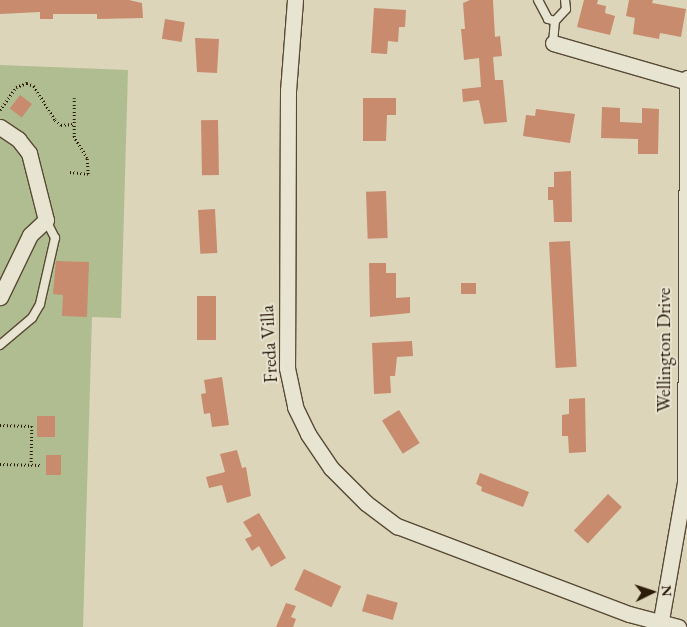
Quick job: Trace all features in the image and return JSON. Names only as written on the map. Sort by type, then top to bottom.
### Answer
[{"type":"street","name":"Freda Villa","points":[[295,0],[288,90],[287,368],[295,407],[308,434],[331,468],[366,503],[397,526],[630,614],[660,620],[678,627]]},
{"type":"street","points":[[553,42],[686,80]]},
{"type":"street","name":"Wellington Drive","points":[[660,620],[685,482],[686,80]]},
{"type":"street","points":[[0,127],[18,139],[29,153],[46,220],[30,235],[0,297]]},
{"type":"lane","points":[[538,0],[548,20],[555,21]]},
{"type":"lane","points":[[553,42],[555,21],[566,9],[565,0]]},
{"type":"lane","points":[[0,345],[32,318],[40,304],[55,238],[46,220]]},
{"type":"path","points":[[0,110],[16,87],[27,83],[34,86],[55,120],[61,125],[73,124]]},
{"type":"path","points":[[70,172],[88,174],[87,158],[74,137],[74,98]]},
{"type":"path","points":[[0,425],[32,426],[31,465]]},
{"type":"path","points":[[0,464],[41,465]]},
{"type":"green space","points":[[0,65],[128,70],[121,318],[92,317],[83,627],[0,627]]},
{"type":"building","points":[[0,0],[129,0],[142,3],[143,18],[97,19],[97,14],[53,14],[53,19],[40,19],[40,12],[0,14]]},
{"type":"building","points":[[470,0],[493,0],[495,37],[500,36],[502,56],[493,57],[495,80],[503,80],[507,122],[484,124],[479,100],[463,102],[462,89],[481,87],[479,58],[464,60],[461,29],[465,29],[463,3]]},
{"type":"building","points":[[584,0],[598,0],[597,4],[606,6],[605,13],[615,16],[610,35],[577,27]]},
{"type":"building","points":[[629,0],[653,0],[652,3],[686,9],[681,37],[660,33],[659,39],[633,34],[635,18],[626,16]]},
{"type":"building","points":[[374,8],[406,10],[405,27],[399,27],[398,42],[388,41],[387,54],[371,53]]},
{"type":"building","points":[[165,19],[185,22],[182,42],[162,39]]},
{"type":"building","points":[[195,38],[219,39],[217,73],[197,72]]},
{"type":"building","points":[[20,95],[32,104],[22,118],[10,109]]},
{"type":"building","points":[[363,98],[396,98],[396,115],[387,115],[386,141],[363,141]]},
{"type":"building","points":[[602,107],[620,108],[620,122],[642,123],[642,108],[659,109],[658,154],[638,154],[638,139],[601,138]]},
{"type":"building","points":[[536,109],[575,114],[570,143],[523,136],[526,115],[535,116]]},
{"type":"building","points":[[201,120],[218,120],[219,175],[202,175]]},
{"type":"building","points":[[571,171],[572,222],[554,222],[553,200],[548,200],[548,187],[554,187],[554,172]]},
{"type":"building","points":[[386,191],[388,238],[368,239],[366,192]]},
{"type":"building","points":[[215,209],[217,253],[200,254],[198,210]]},
{"type":"building","points":[[570,241],[577,367],[556,368],[549,242]]},
{"type":"building","points":[[56,261],[89,262],[87,317],[62,316],[63,295],[53,294]]},
{"type":"building","points":[[369,263],[386,263],[386,273],[396,273],[396,298],[410,297],[410,313],[370,317]]},
{"type":"building","points":[[461,283],[476,283],[476,294],[461,294]]},
{"type":"building","points":[[197,296],[216,296],[216,340],[197,340]]},
{"type":"building","points":[[412,341],[413,356],[397,357],[395,376],[390,376],[391,393],[374,394],[372,343]]},
{"type":"building","points":[[222,377],[229,425],[212,427],[210,413],[204,414],[201,394],[206,393],[204,380]]},
{"type":"building","points":[[585,398],[586,452],[569,453],[568,436],[562,436],[562,415],[569,414],[569,399]]},
{"type":"building","points":[[399,410],[420,443],[403,454],[382,421]]},
{"type":"building","points":[[37,416],[55,416],[55,437],[37,437]]},
{"type":"building","points":[[237,450],[242,468],[246,467],[251,496],[227,503],[222,485],[209,488],[206,477],[225,472],[220,454]]},
{"type":"building","points":[[46,455],[61,455],[61,475],[46,475]]},
{"type":"building","points":[[480,473],[529,492],[523,507],[481,491],[482,487],[476,484]]},
{"type":"building","points":[[608,494],[622,507],[588,544],[574,531]]},
{"type":"building","points":[[259,513],[286,558],[271,567],[259,546],[252,551],[245,539],[252,536],[243,522]]},
{"type":"building","points":[[304,569],[341,586],[331,607],[294,590]]},
{"type":"building","points":[[367,594],[398,603],[393,620],[362,611]]},
{"type":"building","points":[[286,603],[296,606],[291,617],[296,619],[293,627],[276,627]]}]
